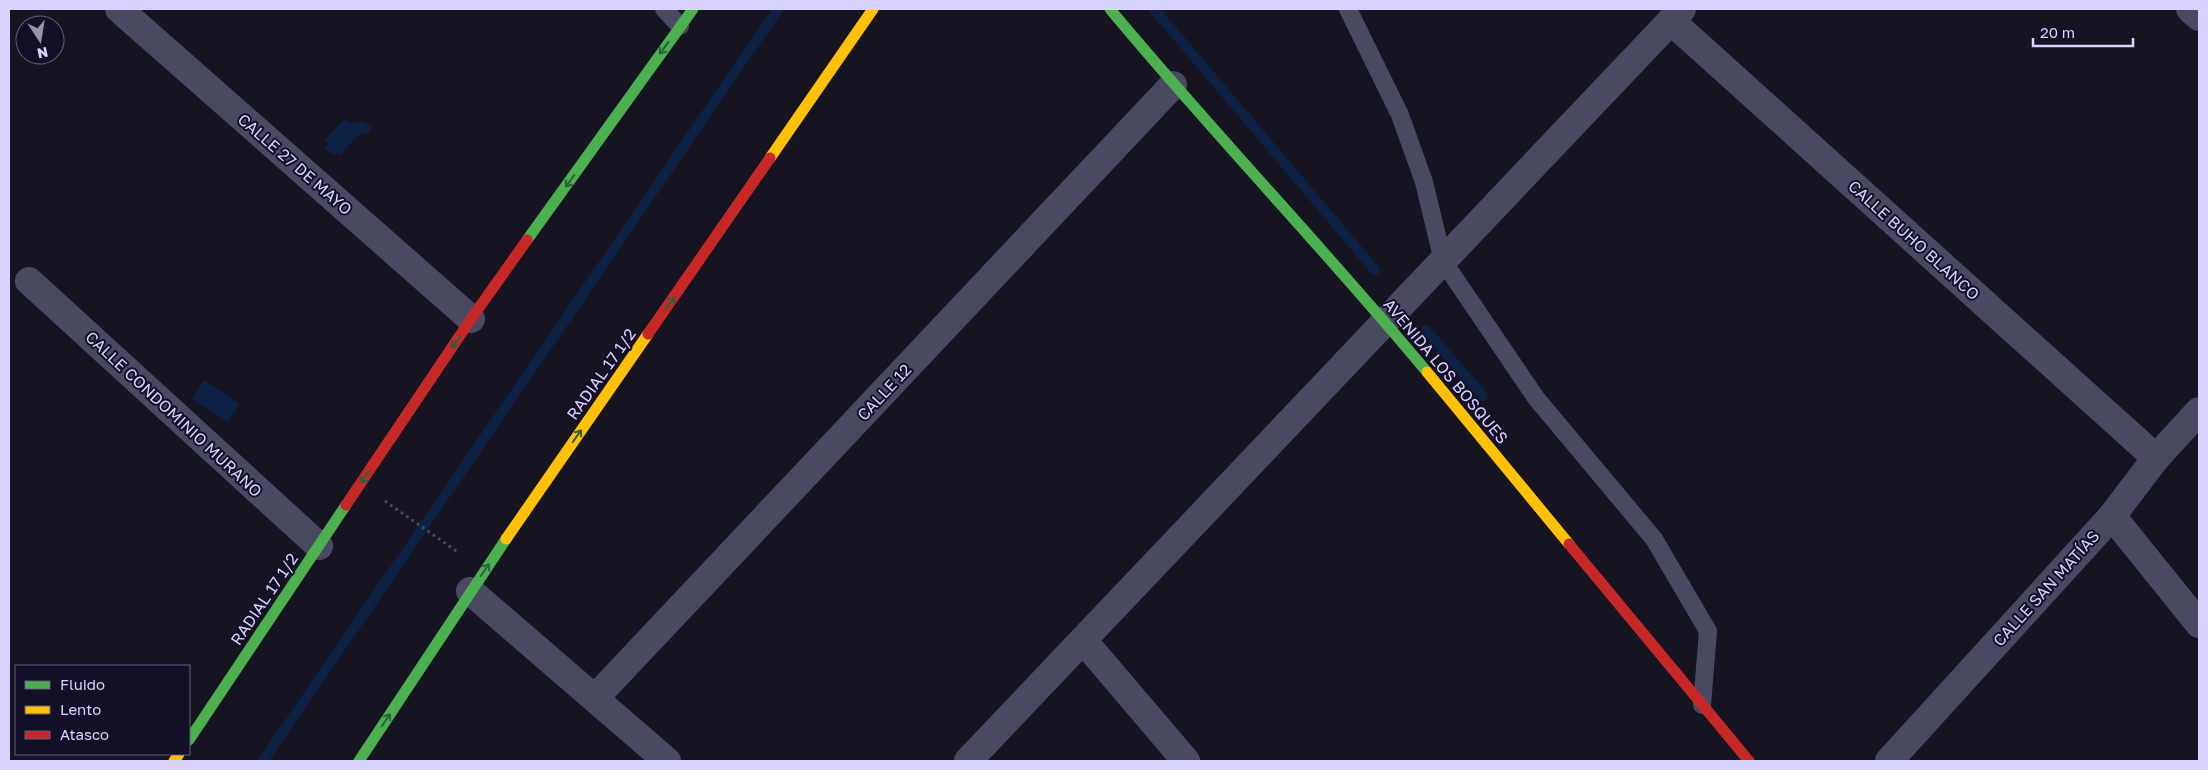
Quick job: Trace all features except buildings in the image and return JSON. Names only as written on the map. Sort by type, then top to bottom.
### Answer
[{"type":"main road","name":"RADIAL 17 1/2","points":[[190,739],[471,319],[692,9]]},
{"type":"main road","name":"RADIAL 17 1/2","points":[[359,761],[470,591],[873,9]]},
{"type":"main road","name":"AVENIDA LOS BOSQUES","points":[[1110,9],[1173,85],[1385,322],[1749,761]]},
{"type":"street","name":"CALLE 27 DE MAYO","points":[[119,9],[471,319]]},
{"type":"street","points":[[2190,9],[2199,17]]},
{"type":"street","points":[[968,761],[1676,15]]},
{"type":"street","name":"CALLE BUHO BLANCO","points":[[1676,15],[2156,458]]},
{"type":"street","name":"CALLE 12","points":[[595,698],[1173,85]]},
{"type":"street","name":"CALLE CONDOMINIO MURANO","points":[[29,281],[319,546]]},
{"type":"street","name":"CALLE SAN MATÍAS","points":[[1888,761],[2112,516],[2156,458],[2199,411]]},
{"type":"street","points":[[2112,516],[2199,624]]},
{"type":"street","points":[[470,591],[667,761]]},
{"type":"street","points":[[1083,640],[1186,761]]},
{"type":"lane","points":[[664,9],[680,26]]},
{"type":"lane","points":[[1348,9],[1400,115],[1424,182],[1443,261],[1536,398],[1654,539],[1708,631],[1702,705]]},
{"type":"path","points":[[404,514],[443,542]]},
{"type":"water","points":[[344,119],[351,123],[363,121],[372,128],[369,133],[359,134],[340,155],[337,153],[334,155],[325,148],[328,144],[325,140]]},
{"type":"water","points":[[204,380],[240,404],[227,422],[192,399]]},
{"type":"waterway","points":[[263,761],[778,9]]},
{"type":"waterway","points":[[1154,9],[1375,270]]},
{"type":"waterway","points":[[1426,330],[1483,396]]},
{"type":"traffic: fast","points":[[527,240],[693,9]]},
{"type":"traffic: fast","points":[[1110,9],[1188,101],[1348,280],[1427,372]]},
{"type":"traffic: fast","points":[[190,739],[346,505]]},
{"type":"traffic: fast","points":[[359,761],[506,539]]},
{"type":"traffic: slow","points":[[770,158],[873,9]]},
{"type":"traffic: slow","points":[[506,539],[648,334]]},
{"type":"traffic: slow","points":[[1427,372],[1569,544]]},
{"type":"traffic: slow","points":[[174,761],[178,755]]},
{"type":"traffic: jam","points":[[648,334],[770,158]]},
{"type":"traffic: jam","points":[[346,505],[471,319],[527,240]]},
{"type":"traffic: jam","points":[[1569,544],[1749,761]]}]
